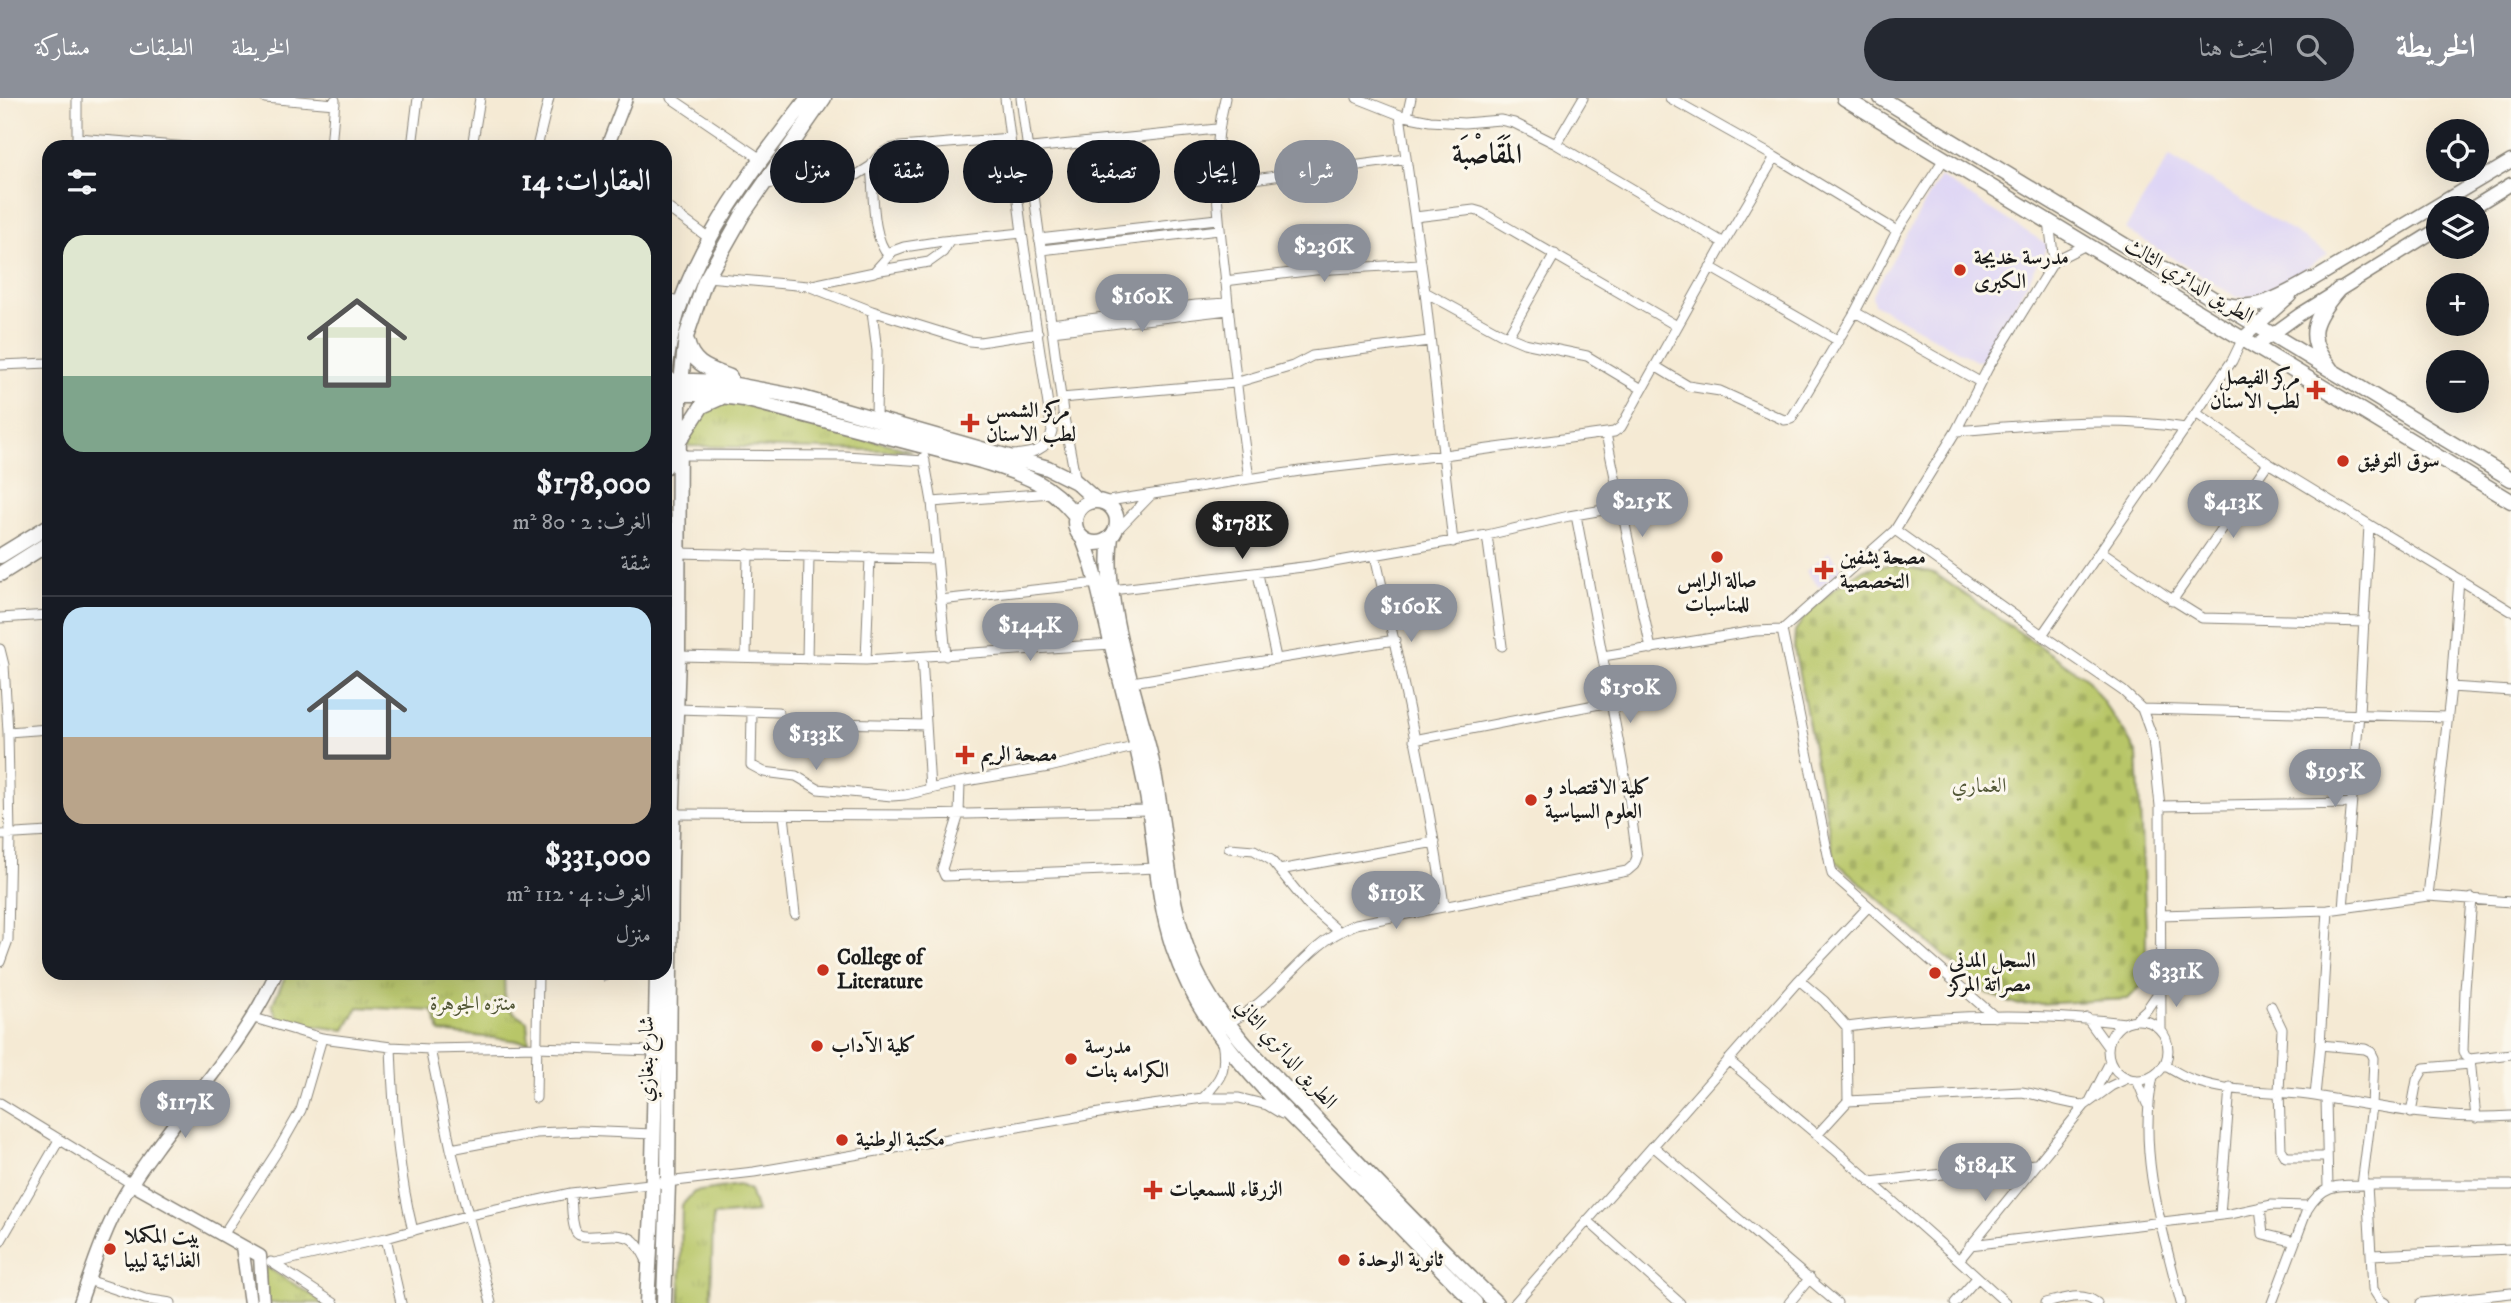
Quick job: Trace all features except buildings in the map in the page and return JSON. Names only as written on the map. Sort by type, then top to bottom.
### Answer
[{"type":"main road","points":[[610,140],[626,98]]},
{"type":"main road","points":[[672,334],[680,301],[709,238],[761,159],[808,98]]},
{"type":"main road","name":"شارع بنغازي","points":[[672,814],[678,656],[678,553],[672,452],[673,390],[693,311],[707,277],[743,214],[824,98]]},
{"type":"main road","name":"الطريق الدائري الثالث","points":[[1844,98],[2511,501]]},
{"type":"main road","name":"الطريق الدائري الثالث","points":[[1881,98],[2336,375],[2505,471],[2511,479]]},
{"type":"main road","points":[[2218,303],[2234,307],[2260,305],[2311,280],[2511,162]]},
{"type":"main road","points":[[2489,198],[2511,184]]},
{"type":"main road","points":[[2256,346],[2338,290],[2426,236]]},
{"type":"main road","points":[[2243,338],[2311,280]]},
{"type":"main road","points":[[2336,375],[2319,354],[2314,333],[2319,315],[2338,290]]},
{"type":"main road","points":[[686,337],[689,351],[698,364],[751,386]]},
{"type":"main road","points":[[673,390],[703,380],[751,386],[926,432],[1048,468],[1076,482],[1108,504],[1117,520],[1109,550],[1118,647]]},
{"type":"main road","points":[[673,390],[730,397],[802,413],[924,454],[1013,471],[1043,484],[1076,516]]},
{"type":"main road","points":[[672,452],[702,406],[717,398],[730,397]]},
{"type":"main road","points":[[1100,501],[1084,505],[1076,516],[1077,531],[1083,539],[1098,543],[1113,534]]},
{"type":"main road","points":[[0,556],[42,530]]},
{"type":"main road","name":"الطريق الدائري الثاني","points":[[1083,539],[1118,647],[1132,681],[1161,805],[1174,902],[1184,939],[1221,1030],[1328,1142],[1496,1303]]},
{"type":"main road","points":[[0,574],[42,547]]},
{"type":"main road","name":"الطريق الدائري الثاني","points":[[1118,647],[1172,944],[1183,973],[1246,1068],[1291,1118],[1328,1142]]},
{"type":"main road","points":[[80,1303],[101,1243],[132,1184],[254,1018],[273,980]]},
{"type":"main road","name":"شارع بنغازي","points":[[646,1303],[657,980]]},
{"type":"main road","name":"شارع بنغازي","points":[[664,1303],[670,980]]},
{"type":"main road","points":[[1328,1142],[1475,1303]]},
{"type":"main road","points":[[132,1184],[260,1256],[263,1303]]},
{"type":"main road","points":[[242,1246],[250,1303]]},
{"type":"street","points":[[77,140],[78,98]]},
{"type":"street","points":[[268,98],[335,101],[332,140]]},
{"type":"street","points":[[413,140],[418,98]]},
{"type":"street","points":[[473,140],[480,98]]},
{"type":"street","points":[[539,140],[549,98]]},
{"type":"street","points":[[671,98],[761,159]]},
{"type":"street","points":[[949,143],[1010,138],[1005,98]]},
{"type":"street","points":[[1021,98],[1027,140]]},
{"type":"street","points":[[1217,140],[1225,98]]},
{"type":"street","points":[[1357,98],[1404,116],[1430,121],[1464,123],[1506,120],[1556,144],[1724,243]]},
{"type":"street","points":[[1411,98],[1404,116],[1405,159],[1415,217],[1453,542]]},
{"type":"street","points":[[1556,144],[1583,98]]},
{"type":"street","points":[[1670,98],[1897,230]]},
{"type":"street","points":[[1053,146],[1217,129]]},
{"type":"street","points":[[1100,501],[1300,471],[1606,434],[1620,427],[1775,157]]},
{"type":"street","points":[[1260,178],[1405,159]]},
{"type":"street","points":[[1655,366],[1688,386],[1720,391],[1784,420],[1791,419],[1839,341],[1897,230],[1944,159]]},
{"type":"street","points":[[764,184],[849,177],[869,167]]},
{"type":"street","points":[[875,203],[879,241],[889,256]]},
{"type":"street","points":[[1007,456],[1040,450],[1050,440],[1051,424],[1018,203]]},
{"type":"street","points":[[1035,203],[1061,398],[1076,482]]},
{"type":"street","points":[[1216,203],[1235,383],[1249,480]]},
{"type":"street","points":[[672,211],[709,238]]},
{"type":"street","points":[[1415,217],[1481,212],[1677,326]]},
{"type":"street","points":[[1039,239],[1217,219]]},
{"type":"street","points":[[2049,222],[2054,261]]},
{"type":"street","points":[[1041,250],[1219,230]]},
{"type":"street","points":[[874,271],[889,256],[904,247],[1022,233]]},
{"type":"street","points":[[808,286],[929,262],[943,252],[950,240]]},
{"type":"street","points":[[1603,656],[1755,631],[1782,630],[1895,530],[1956,430],[1980,382],[2054,261],[2088,244]]},
{"type":"street","points":[[1508,336],[1555,254]]},
{"type":"street","points":[[1225,281],[1315,270],[1420,264]]},
{"type":"street","points":[[1710,267],[1839,341]]},
{"type":"street","points":[[707,277],[808,286],[872,311],[973,342],[1038,333]]},
{"type":"street","points":[[1424,292],[1524,343],[1587,356],[1642,389]]},
{"type":"street","points":[[672,299],[680,301]]},
{"type":"street","points":[[1051,328],[1228,306]]},
{"type":"street","points":[[872,311],[877,351],[876,419]]},
{"type":"street","points":[[1855,312],[1980,382]]},
{"type":"street","points":[[2042,635],[2232,361],[2243,338]]},
{"type":"street","points":[[1061,398],[1235,383],[1293,366],[1312,356],[1429,341]]},
{"type":"street","points":[[2232,361],[2256,346]]},
{"type":"street","points":[[0,365],[42,363]]},
{"type":"street","points":[[2196,413],[2268,463],[2511,611]]},
{"type":"street","points":[[1956,430],[2118,421],[2148,422],[2185,428]]},
{"type":"street","points":[[926,432],[924,454],[932,502],[946,656]]},
{"type":"street","points":[[1606,434],[1651,649]]},
{"type":"street","points":[[672,452],[845,456],[924,454]]},
{"type":"street","points":[[2172,601],[2268,463]]},
{"type":"street","points":[[932,502],[1054,493]]},
{"type":"street","points":[[1113,534],[1151,495]]},
{"type":"street","points":[[1112,590],[1258,574],[1375,555],[1453,542],[1620,507]]},
{"type":"street","points":[[1203,1098],[1220,1079],[1224,1067],[1221,1030],[1339,932],[1356,924],[1444,905],[1627,871],[1634,865],[1637,856],[1629,798],[1576,515]]},
{"type":"street","points":[[2343,908],[2359,713],[2369,525]]},
{"type":"street","points":[[1895,530],[2123,691],[2142,709],[2153,740],[2160,806],[2161,1031],[2168,1048],[2164,1065],[2154,1076],[2147,1104],[2149,1156],[2160,1221],[2181,1303]]},
{"type":"street","points":[[1487,535],[1502,646]]},
{"type":"street","points":[[2101,551],[2172,601],[2202,618],[2365,622]]},
{"type":"street","points":[[678,553],[936,559]]},
{"type":"street","points":[[746,656],[748,554]]},
{"type":"street","points":[[1375,555],[1395,640],[1435,842],[1444,905]]},
{"type":"street","points":[[807,659],[809,556]]},
{"type":"street","points":[[866,660],[870,557]]},
{"type":"street","points":[[1258,574],[1276,658]]},
{"type":"street","points":[[2428,896],[2451,687],[2459,579]]},
{"type":"street","points":[[940,600],[1098,583]]},
{"type":"street","points":[[0,618],[42,615]]},
{"type":"street","points":[[1782,630],[1832,874],[1972,994],[1995,1017]]},
{"type":"street","points":[[1132,681],[1395,640]]},
{"type":"street","points":[[678,656],[866,660],[1016,649],[1118,647]]},
{"type":"street","points":[[0,649],[8,732],[5,835],[8,940],[0,961]]},
{"type":"street","points":[[922,657],[930,789]]},
{"type":"street","points":[[2451,687],[2511,691]]},
{"type":"street","points":[[1414,740],[1610,702]]},
{"type":"street","points":[[676,709],[778,712]]},
{"type":"street","points":[[2142,709],[2448,717]]},
{"type":"street","points":[[752,712],[751,765],[757,769],[792,775],[818,789],[874,796],[905,796],[960,782],[1049,767],[1138,746]]},
{"type":"street","points":[[829,723],[926,724]]},
{"type":"street","points":[[8,732],[42,730]]},
{"type":"street","points":[[960,782],[959,814],[942,869],[945,876],[1158,867]]},
{"type":"street","points":[[873,814],[874,796]]},
{"type":"street","points":[[2160,806],[2351,803]]},
{"type":"street","points":[[672,814],[959,814],[1149,810]]},
{"type":"street","points":[[784,815],[794,914]]},
{"type":"street","points":[[5,835],[42,832]]},
{"type":"street","points":[[1279,870],[1435,842]]},
{"type":"street","points":[[1229,848],[1254,850],[1270,860],[1307,904],[1339,932]]},
{"type":"street","points":[[2160,915],[2328,910],[2428,896],[2511,902]]},
{"type":"street","points":[[2472,898],[2463,1051],[2470,1062],[2476,1118]]},
{"type":"street","points":[[1515,1303],[1799,979],[1869,906]]},
{"type":"street","points":[[2315,1096],[2328,910]]},
{"type":"street","points":[[1799,979],[1824,1001],[1847,1027],[1848,1101],[1817,1135]]},
{"type":"street","points":[[536,1097],[538,980]]},
{"type":"street","points":[[2108,1047],[2117,1029],[2147,1009],[2161,988]]},
{"type":"street","points":[[2271,1006],[2282,1029],[2279,1092],[2283,1155],[2292,1158],[2327,1157]]},
{"type":"street","points":[[1847,1027],[1995,1017],[2087,1018],[2145,1020],[2161,1031]]},
{"type":"street","points":[[254,1018],[322,1038],[391,1047],[537,1047],[654,1051]]},
{"type":"street","points":[[2087,1018],[2108,1047],[2110,1062],[2120,1074],[2132,1079],[2147,1104]]},
{"type":"street","points":[[223,1234],[280,1147],[300,1110],[322,1038]]},
{"type":"street","points":[[2320,1045],[2365,1049],[2371,1052],[2374,1058],[2365,1185],[2373,1289],[2379,1300],[2385,1303]]},
{"type":"street","points":[[391,1047],[396,1131],[406,1204],[413,1231]]},
{"type":"street","points":[[430,1049],[451,1149],[491,1303]]},
{"type":"street","points":[[2411,1113],[2417,1080],[2424,1068],[2511,1054]]},
{"type":"street","points":[[1728,1060],[2007,1303]]},
{"type":"street","points":[[1959,1260],[2087,1103],[2110,1062]]},
{"type":"street","points":[[2164,1065],[2192,1080],[2230,1087],[2315,1096],[2411,1113],[2476,1118],[2511,1116]]},
{"type":"street","points":[[1848,1101],[2022,1092],[2044,1095],[2074,1105],[2087,1103],[2111,1086],[2154,1076]]},
{"type":"street","points":[[2220,1215],[2230,1087]]},
{"type":"street","points":[[274,1263],[386,1238],[468,1215],[571,1193],[754,1172],[1110,1111],[1203,1098],[1238,1098],[1267,1105],[1291,1118]]},
{"type":"street","points":[[2326,1098],[2328,1188]]},
{"type":"street","points":[[1,1105],[132,1184]]},
{"type":"street","points":[[451,1149],[536,1133],[581,1131],[653,1134]]},
{"type":"street","points":[[0,1242],[59,1140]]},
{"type":"street","points":[[1653,1146],[1837,1303]]},
{"type":"street","points":[[1870,1181],[2035,1164]]},
{"type":"street","points":[[2272,1303],[2309,1206],[2328,1188],[2335,1185],[2511,1185]]},
{"type":"street","points":[[571,1193],[575,1230],[579,1236],[584,1238],[601,1234],[623,1235],[638,1245],[648,1263]]},
{"type":"street","points":[[1970,1245],[2220,1215],[2260,1207],[2309,1206]]},
{"type":"street","points":[[2260,1207],[2263,1234],[2295,1242]]},
{"type":"street","points":[[1587,1220],[1680,1303]]},
{"type":"street","points":[[386,1238],[401,1303]]},
{"type":"street","points":[[2371,1255],[2511,1249]]},
{"type":"street","points":[[260,1256],[334,1303]]},
{"type":"street","points":[[1789,1303],[1810,1278]]},
{"type":"street","points":[[1955,1303],[1977,1278]]},
{"type":"street","points":[[88,1280],[145,1301],[171,1303]]},
{"type":"street","points":[[2421,1303],[2511,1293]]},
{"type":"street","points":[[2046,1303],[2080,1296],[2090,1297],[2097,1303]]},
{"type":"shaded area","points":[[2170,156],[2328,254],[2263,296],[2236,297],[2125,229]]},
{"type":"shaded area","name":"مدرسة خديجة الكبرى","points":[[1940,177],[2048,245],[1984,360],[1976,361],[1874,304],[1872,295]]},
{"type":"shaded area","name":"مصحة يشفين التخصصية","points":[[1829,552],[1842,569],[1819,587],[1806,571]]},
{"type":"green space","points":[[736,402],[913,451],[687,446],[691,426],[701,413],[716,405]]},
{"type":"green space","name":"الغماري","points":[[1894,564],[1934,573],[2087,679],[2137,754],[2146,927],[2146,981],[2128,999],[2019,1005],[1988,994],[1835,861],[1794,648],[1795,631],[1806,615],[1834,589],[1864,569]]},
{"type":"green space","name":"منتزه الجوهرة","points":[[284,980],[504,980],[505,1006],[527,1021],[529,1042],[440,1032],[433,1011],[358,1007],[345,1030],[279,1022],[272,1005]]},
{"type":"green space","points":[[739,1185],[750,1190],[757,1212],[713,1216],[711,1303],[680,1303],[682,1205],[694,1192]]},
{"type":"green space","points":[[258,1262],[325,1303],[263,1303]]},
{"type":"place","name":"مدرسة خديجة الكبرى","points":[[1960,270]]},
{"type":"place","name":"مركز الفيصل لطب الاسنان","points":[[2316,390]]},
{"type":"place","name":"مركز الشمس لطب الاسنان","points":[[970,423]]},
{"type":"place","name":"سوق التوفيق","points":[[2343,461]]},
{"type":"place","name":"صالة الرايس للمناسبات","points":[[1717,557]]},
{"type":"place","name":"مصحة يشفين التخصصية","points":[[1824,570]]},
{"type":"place","name":"مصحة الريم","points":[[965,755]]},
{"type":"place","name":"كلية الاقتصاد و العلوم السياسية","points":[[1531,800]]},
{"type":"place","name":"College of Literature","points":[[823,970]]},
{"type":"place","name":"السجل المدني مصراتة المركز","points":[[1935,973]]},
{"type":"place","name":"كلية الآداب","points":[[817,1046]]},
{"type":"place","name":"مدرسة الكرامه بنات","points":[[1071,1059]]},
{"type":"place","name":"مكتبة الوطنية","points":[[842,1140]]},
{"type":"place","name":"الزرقاء للسمعيات","points":[[1153,1190]]},
{"type":"place","name":"بيت المكملا الغذائية ليبيا","points":[[110,1249]]},
{"type":"place","name":"ثانوية الوحدة","points":[[1344,1260]]},
{"type":"district","name":"المَقَاصْبَة","points":[[1487,154]]}]
